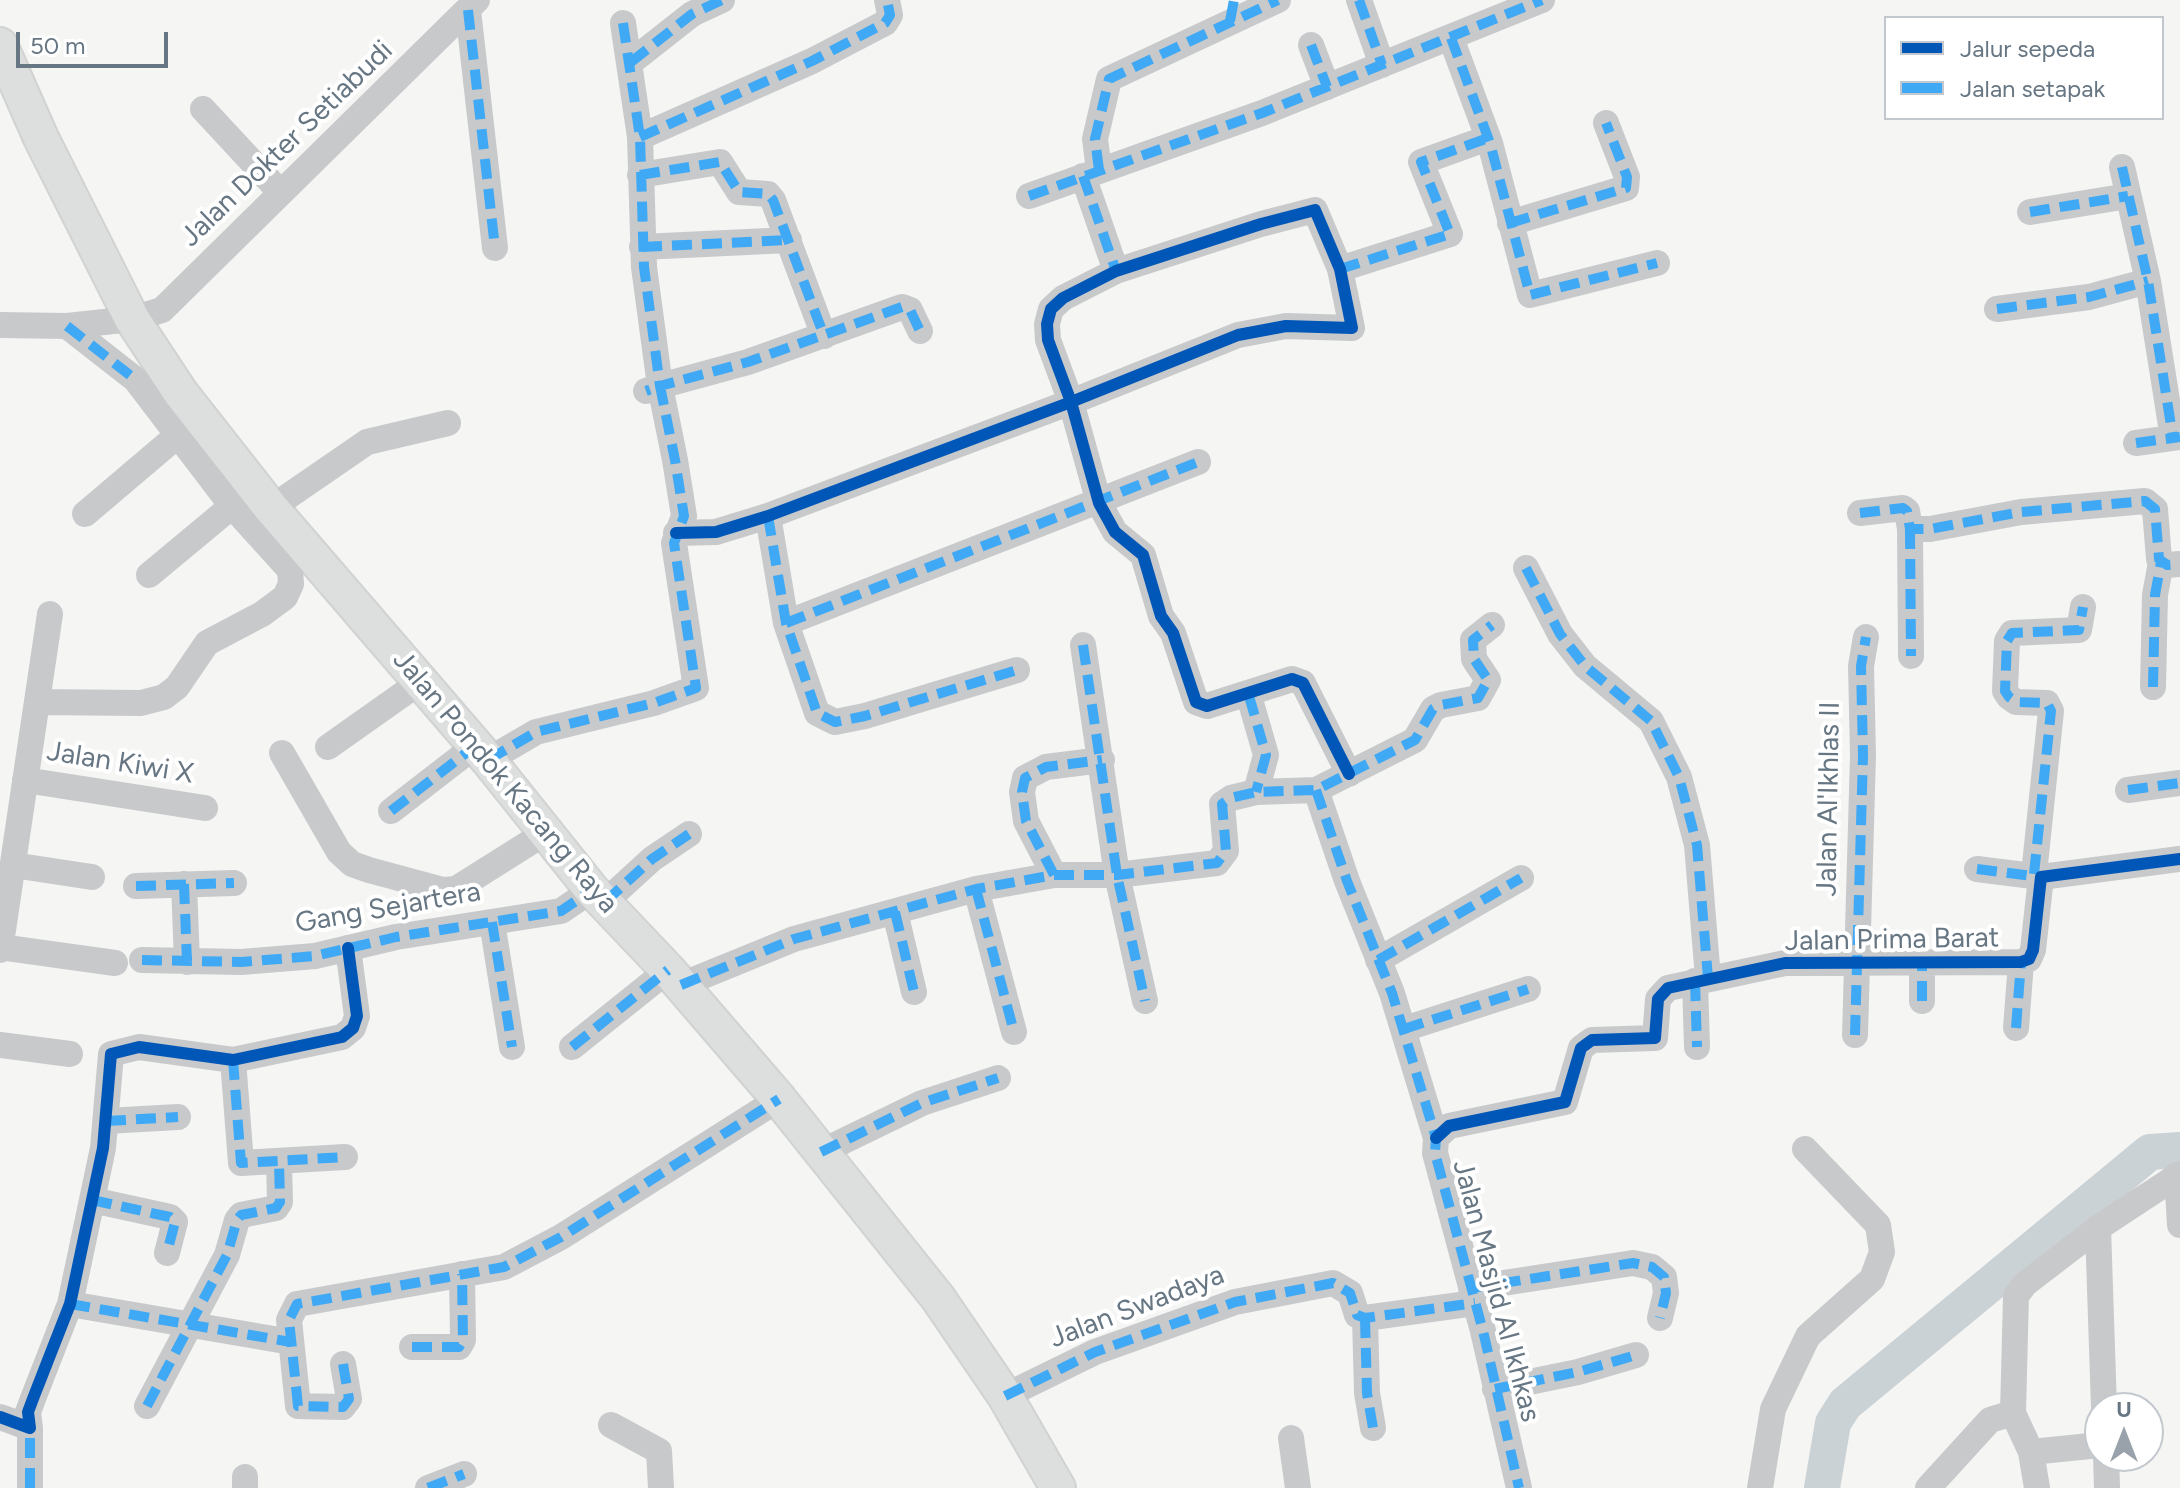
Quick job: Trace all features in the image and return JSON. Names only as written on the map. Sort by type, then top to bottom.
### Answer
[{"type":"main road","name":"Jalan Pondok Kacang Raya","points":[[0,45],[41,138],[132,319],[180,392],[271,508],[481,753],[598,896],[675,978],[779,1099],[938,1298],[1005,1396],[1058,1488]]},
{"type":"street","points":[[631,62],[692,14],[722,0]]},
{"type":"street","points":[[640,137],[812,61],[885,23],[890,15],[887,0]]},
{"type":"street","points":[[1116,271],[1091,173],[1095,139],[1109,79],[1232,11],[1278,0]]},
{"type":"street","points":[[1359,0],[1382,65]]},
{"type":"street","points":[[1029,196],[1327,87],[1451,38],[1505,12],[1542,0]]},
{"type":"street","points":[[473,5],[495,248]]},
{"type":"street","name":"Jalan Dokter Setiabudi","points":[[0,325],[67,326],[132,319],[162,310],[473,5]]},
{"type":"street","points":[[391,811],[481,753],[536,732],[654,703],[696,688],[674,543],[684,516],[653,389],[642,247],[640,137],[623,23]]},
{"type":"street","points":[[1451,38],[1488,138],[1530,295],[1657,263]]},
{"type":"street","points":[[1311,45],[1327,87]]},
{"type":"street","points":[[203,109],[281,193]]},
{"type":"street","points":[[1510,223],[1626,188],[1627,177],[1606,123]]},
{"type":"street","points":[[1340,269],[1450,234],[1421,162],[1488,138]]},
{"type":"street","points":[[640,175],[720,162],[739,192],[762,192],[773,200],[824,336]]},
{"type":"street","points":[[2122,167],[2148,281],[2177,437],[2136,443]]},
{"type":"street","points":[[2030,212],[2128,196]]},
{"type":"street","points":[[676,533],[716,532],[768,516],[1071,402],[1238,335],[1286,326],[1352,328],[1340,269],[1315,210],[1261,224],[1116,271],[1063,298],[1051,309],[1048,340],[1071,402],[1099,503],[1115,532],[1143,555],[1161,616],[1173,633],[1196,702],[1207,706],[1249,696],[1292,679],[1303,683],[1349,774]]},
{"type":"street","points":[[642,247],[789,240]]},
{"type":"street","points":[[1997,309],[2089,297],[2148,281]]},
{"type":"street","points":[[653,389],[824,336],[902,307],[910,310],[920,331]]},
{"type":"street","points":[[37,702],[141,703],[164,697],[177,687],[207,643],[285,597],[291,584],[290,570],[232,506],[128,372],[67,326]]},
{"type":"street","points":[[271,508],[367,442],[448,423]]},
{"type":"street","points":[[85,514],[178,435]]},
{"type":"street","points":[[786,623],[1198,462]]},
{"type":"street","points":[[1910,529],[1930,529],[2021,512],[2145,501],[2155,509],[2171,563],[2155,591],[2153,687]]},
{"type":"street","points":[[149,575],[232,506]]},
{"type":"street","points":[[1860,513],[1903,508],[1907,511],[1910,529],[1911,656]]},
{"type":"street","points":[[768,516],[786,623],[817,713],[835,722],[1017,670]]},
{"type":"street","points":[[1526,568],[1560,634],[1585,666],[1651,721],[1679,777],[1697,845],[1701,979],[1697,1047]]},
{"type":"street","name":"Jalan Prima Barat","points":[[1436,1138],[1449,1126],[1565,1102],[1576,1058],[1587,1042],[1655,1038],[1658,999],[1662,991],[1701,979],[1785,963],[2021,962],[2029,959],[2033,950],[2051,711],[2047,703],[2016,702],[2005,691],[2007,641],[2012,633],[2079,630],[2083,607]]},
{"type":"street","points":[[50,614],[0,948],[115,963]]},
{"type":"street","points":[[572,1047],[675,978],[794,939],[976,889],[1054,875],[1117,875],[1217,863],[1226,851],[1222,804],[1231,798],[1256,792],[1316,790],[1415,740],[1433,709],[1478,698],[1488,680],[1474,659],[1473,640],[1492,625]]},
{"type":"street","name":"Jalan Al'Ikhlas II","points":[[1855,1035],[1863,755],[1861,666],[1866,637]]},
{"type":"street","points":[[1083,645],[1117,875],[1145,1001]]},
{"type":"street","points":[[328,747],[420,682]]},
{"type":"street","points":[[1249,696],[1266,755],[1256,792]]},
{"type":"street","points":[[282,753],[339,852],[352,864],[369,870],[443,890],[456,889],[468,885],[545,833]]},
{"type":"street","points":[[1054,875],[1026,821],[1022,792],[1025,778],[1046,767],[1102,760]]},
{"type":"street","name":"Jalan Kiwi X","points":[[25,780],[205,808]]},
{"type":"street","points":[[2128,790],[2180,783]]},
{"type":"street","name":"Jalan Masjid Al Ikhkas","points":[[1316,790],[1404,1029],[1436,1138],[1435,1153],[1508,1429],[1519,1488]]},
{"type":"street","name":"Gang Sejartera","points":[[142,960],[241,962],[315,956],[396,937],[561,911],[598,896],[689,834]]},
{"type":"street","points":[[1977,869],[2038,876],[2180,859]]},
{"type":"street","points":[[13,865],[92,877]]},
{"type":"street","points":[[1378,960],[1521,878]]},
{"type":"street","points":[[136,886],[234,883]]},
{"type":"street","points":[[184,884],[187,962]]},
{"type":"street","points":[[976,889],[1014,1032]]},
{"type":"street","points":[[895,912],[914,992]]},
{"type":"street","points":[[492,922],[512,1047]]},
{"type":"street","points":[[30,1488],[28,1412],[70,1304],[106,1121],[109,1058],[116,1051],[139,1047],[233,1060],[342,1037],[353,1028],[357,1016],[348,948]]},
{"type":"street","points":[[1922,962],[1922,1001]]},
{"type":"street","points":[[2016,1028],[2021,962]]},
{"type":"street","points":[[1404,1029],[1528,989]]},
{"type":"street","points":[[0,1045],[70,1054]]},
{"type":"street","points":[[233,1060],[238,1156],[241,1163],[345,1157]]},
{"type":"street","points":[[821,1152],[922,1103],[998,1078]]},
{"type":"street","points":[[343,1364],[349,1399],[343,1407],[298,1406],[291,1342],[291,1310],[297,1304],[504,1267],[561,1237],[779,1099]]},
{"type":"street","points":[[106,1121],[178,1117]]},
{"type":"street","points":[[1760,1488],[1773,1409],[1808,1336],[1872,1279],[1882,1252],[1878,1225],[1805,1149]]},
{"type":"street","points":[[147,1406],[227,1255],[241,1215],[276,1208],[280,1202],[279,1161]]},
{"type":"street","points":[[2179,1174],[2180,1225]]},
{"type":"street","points":[[2037,1488],[2031,1452],[2013,1413],[2016,1296],[2025,1284],[2098,1228],[2179,1174]]},
{"type":"street","points":[[92,1200],[170,1217],[175,1222],[167,1253]]},
{"type":"street","points":[[2098,1228],[2103,1392]]},
{"type":"street","points":[[1373,1428],[1367,1393],[1365,1318],[1633,1263],[1652,1267],[1664,1277],[1666,1293],[1660,1318]]},
{"type":"street","points":[[412,1347],[459,1347],[463,1340],[462,1274]]},
{"type":"street","name":"Jalan Swadaya","points":[[1005,1396],[1095,1352],[1235,1302],[1333,1283],[1342,1285],[1350,1293],[1357,1315],[1365,1318]]},
{"type":"street","points":[[70,1304],[189,1322],[291,1342]]},
{"type":"street","points":[[1495,1389],[1578,1372],[1636,1355]]},
{"type":"street","points":[[1928,1488],[1983,1426],[2013,1413]]},
{"type":"street","points":[[0,1417],[30,1428]]},
{"type":"street","points":[[611,1425],[659,1451],[661,1488]]},
{"type":"street","points":[[1291,1438],[1298,1488]]},
{"type":"street","points":[[2031,1452],[2084,1447]]},
{"type":"street","points":[[428,1488],[464,1474]]},
{"type":"waterway","points":[[1822,1488],[1833,1423],[1845,1404],[2150,1152],[2180,1150]]},
{"type":"marked path","points":[[631,62],[692,14],[722,0]]},
{"type":"marked path","points":[[640,137],[812,61],[885,23],[890,15],[887,0]]},
{"type":"marked path","points":[[1230,21],[1234,0]]},
{"type":"marked path","points":[[1099,170],[1095,139],[1109,79],[1278,0]]},
{"type":"marked path","points":[[1359,0],[1382,65]]},
{"type":"marked path","points":[[1029,196],[1262,113],[1542,0]]},
{"type":"marked path","points":[[468,10],[495,248]]},
{"type":"marked path","points":[[623,23],[640,137],[644,267],[660,386],[748,362],[902,307],[910,310],[920,331]]},
{"type":"marked path","points":[[1451,38],[1490,143],[1530,295],[1657,263]]},
{"type":"marked path","points":[[1311,45],[1327,87]]},
{"type":"marked path","points":[[1510,223],[1626,188],[1627,177],[1606,123]]},
{"type":"marked path","points":[[1340,269],[1450,234],[1421,162],[1488,138]]},
{"type":"marked path","points":[[640,175],[720,162],[739,192],[768,194],[773,200],[824,336]]},
{"type":"marked path","points":[[2122,167],[2148,281],[2173,438]]},
{"type":"marked path","points":[[1083,176],[1116,271]]},
{"type":"marked path","points":[[2030,212],[2128,196]]},
{"type":"marked path","points":[[642,247],[789,240]]},
{"type":"marked path","points":[[1997,309],[2089,297],[2148,281]]},
{"type":"marked path","points":[[67,326],[136,380]]},
{"type":"marked path","points":[[488,760],[536,732],[654,703],[696,688],[674,543],[684,516],[675,460],[660,386],[646,391]]},
{"type":"marked path","points":[[2136,443],[2180,437]]},
{"type":"marked path","points":[[786,623],[1198,462]]},
{"type":"marked path","points":[[1860,513],[1903,508],[1907,511],[1910,529],[1930,529],[2021,512],[2145,501],[2155,509],[2159,559],[2167,565],[2180,564]]},
{"type":"marked path","points":[[768,516],[786,623],[817,713],[835,722],[865,716],[1017,670]]},
{"type":"marked path","points":[[1910,529],[1911,656]]},
{"type":"marked path","points":[[2153,687],[2155,595],[2161,562]]},
{"type":"marked path","points":[[1526,568],[1560,634],[1585,666],[1651,721],[1679,777],[1697,845],[1708,978]]},
{"type":"marked path","points":[[2034,874],[2051,711],[2047,703],[2016,702],[2005,691],[2007,641],[2012,633],[2079,630],[2083,607]]},
{"type":"marked path","points":[[681,985],[794,939],[976,889],[1054,875],[1117,875],[1217,863],[1226,851],[1222,804],[1231,798],[1256,792],[1316,790],[1415,740],[1433,709],[1478,698],[1488,680],[1474,659],[1473,640],[1492,625]]},
{"type":"marked path","points":[[1855,1035],[1863,755],[1861,666],[1866,637]]},
{"type":"marked path","points":[[1083,645],[1117,875],[1145,1001]]},
{"type":"marked path","points":[[1249,696],[1266,755],[1256,792]]},
{"type":"marked path","points":[[391,811],[475,746]]},
{"type":"marked path","points":[[1054,875],[1026,821],[1022,792],[1025,778],[1046,767],[1102,760]]},
{"type":"marked path","points":[[2128,790],[2180,783]]},
{"type":"marked path","points":[[1316,790],[1347,881],[1392,993],[1436,1138],[1435,1153],[1483,1331],[1519,1488]]},
{"type":"marked path","points":[[605,902],[652,859],[689,834]]},
{"type":"marked path","points":[[1977,869],[2041,877]]},
{"type":"marked path","points":[[1378,960],[1521,878]]},
{"type":"marked path","points":[[136,886],[234,883]]},
{"type":"marked path","points":[[184,884],[187,962]]},
{"type":"marked path","points":[[976,889],[1014,1032]]},
{"type":"marked path","points":[[142,960],[241,962],[315,956],[396,937],[561,911],[592,890]]},
{"type":"marked path","points":[[895,912],[914,992]]},
{"type":"marked path","points":[[492,922],[512,1047]]},
{"type":"marked path","points":[[1922,962],[1922,1001]]},
{"type":"marked path","points":[[2016,1028],[2021,962]]},
{"type":"marked path","points":[[572,1047],[668,970]]},
{"type":"marked path","points":[[1695,981],[1697,1047]]},
{"type":"marked path","points":[[1404,1029],[1528,989]]},
{"type":"marked path","points":[[233,1060],[241,1163],[345,1157]]},
{"type":"marked path","points":[[821,1152],[922,1103],[998,1078]]},
{"type":"marked path","points":[[343,1364],[349,1399],[343,1407],[298,1406],[289,1320],[297,1304],[504,1267],[561,1237],[779,1099]]},
{"type":"marked path","points":[[106,1121],[178,1117]]},
{"type":"marked path","points":[[147,1406],[227,1255],[237,1220],[241,1215],[276,1208],[280,1202],[279,1161]]},
{"type":"marked path","points":[[92,1200],[170,1217],[175,1222],[167,1253]]},
{"type":"marked path","points":[[1471,1288],[1633,1263],[1652,1267],[1664,1277],[1666,1293],[1660,1318]]},
{"type":"marked path","points":[[412,1347],[459,1347],[463,1340],[462,1274]]},
{"type":"marked path","points":[[1005,1396],[1095,1352],[1235,1302],[1333,1283],[1350,1293],[1357,1315],[1365,1318],[1475,1303]]},
{"type":"marked path","points":[[70,1304],[291,1342]]},
{"type":"marked path","points":[[1365,1318],[1367,1393],[1373,1428]]},
{"type":"marked path","points":[[1495,1389],[1578,1372],[1636,1355]]},
{"type":"marked path","points":[[30,1428],[30,1488]]},
{"type":"marked path","points":[[428,1488],[464,1474]]},
{"type":"cycle path","points":[[676,533],[716,532],[768,516],[1071,402],[1238,335],[1286,326],[1352,328],[1340,269],[1315,210],[1261,224],[1116,271],[1063,298],[1051,309],[1047,324],[1048,340],[1071,402],[1099,503],[1115,532],[1143,555],[1161,616],[1173,633],[1196,702],[1207,706],[1292,679],[1303,683],[1349,774]]},
{"type":"cycle path","points":[[1436,1138],[1449,1126],[1565,1102],[1581,1048],[1592,1040],[1655,1038],[1658,999],[1668,988],[1785,963],[2021,962],[2029,959],[2033,950],[2041,877],[2180,859]]},
{"type":"cycle path","points":[[0,1417],[30,1428],[28,1412],[70,1304],[103,1148],[111,1054],[139,1047],[233,1060],[342,1037],[353,1028],[357,1016],[348,948]]}]
